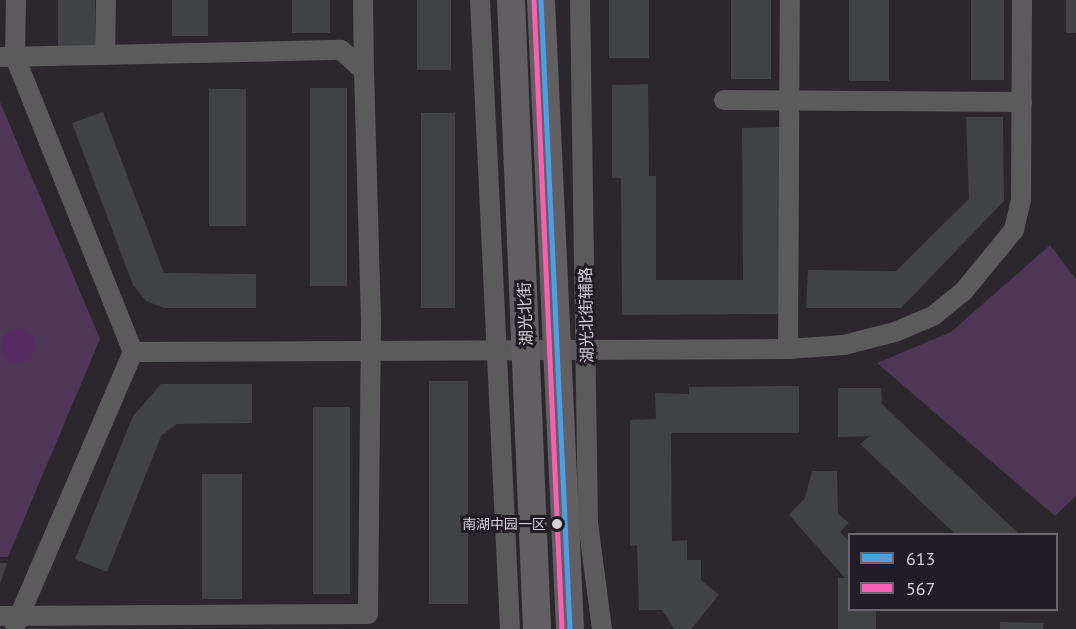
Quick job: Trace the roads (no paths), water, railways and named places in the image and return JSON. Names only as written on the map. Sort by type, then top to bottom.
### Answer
[{"type":"street","points":[[16,0],[8,57],[133,352],[10,620],[368,614],[370,349],[363,0]]},
{"type":"street","points":[[105,55],[106,0]]},
{"type":"street","points":[[480,0],[510,629]]},
{"type":"street","name":"湖光北街","points":[[511,0],[537,629]]},
{"type":"street","name":"湖光北街","points":[[541,0],[570,629]]},
{"type":"street","name":"湖光北街辅路","points":[[580,0],[588,524],[602,629]]},
{"type":"street","points":[[788,349],[790,0]]},
{"type":"street","points":[[133,352],[498,347],[557,353],[788,349],[844,345],[895,332],[933,316],[963,292],[1014,230],[1021,200],[1022,0]]},
{"type":"street","points":[[8,57],[341,50],[364,71]]},
{"type":"street","points":[[723,100],[1022,102]]},
{"type":"place","name":"南湖中园一区","points":[[557,524]]}]
